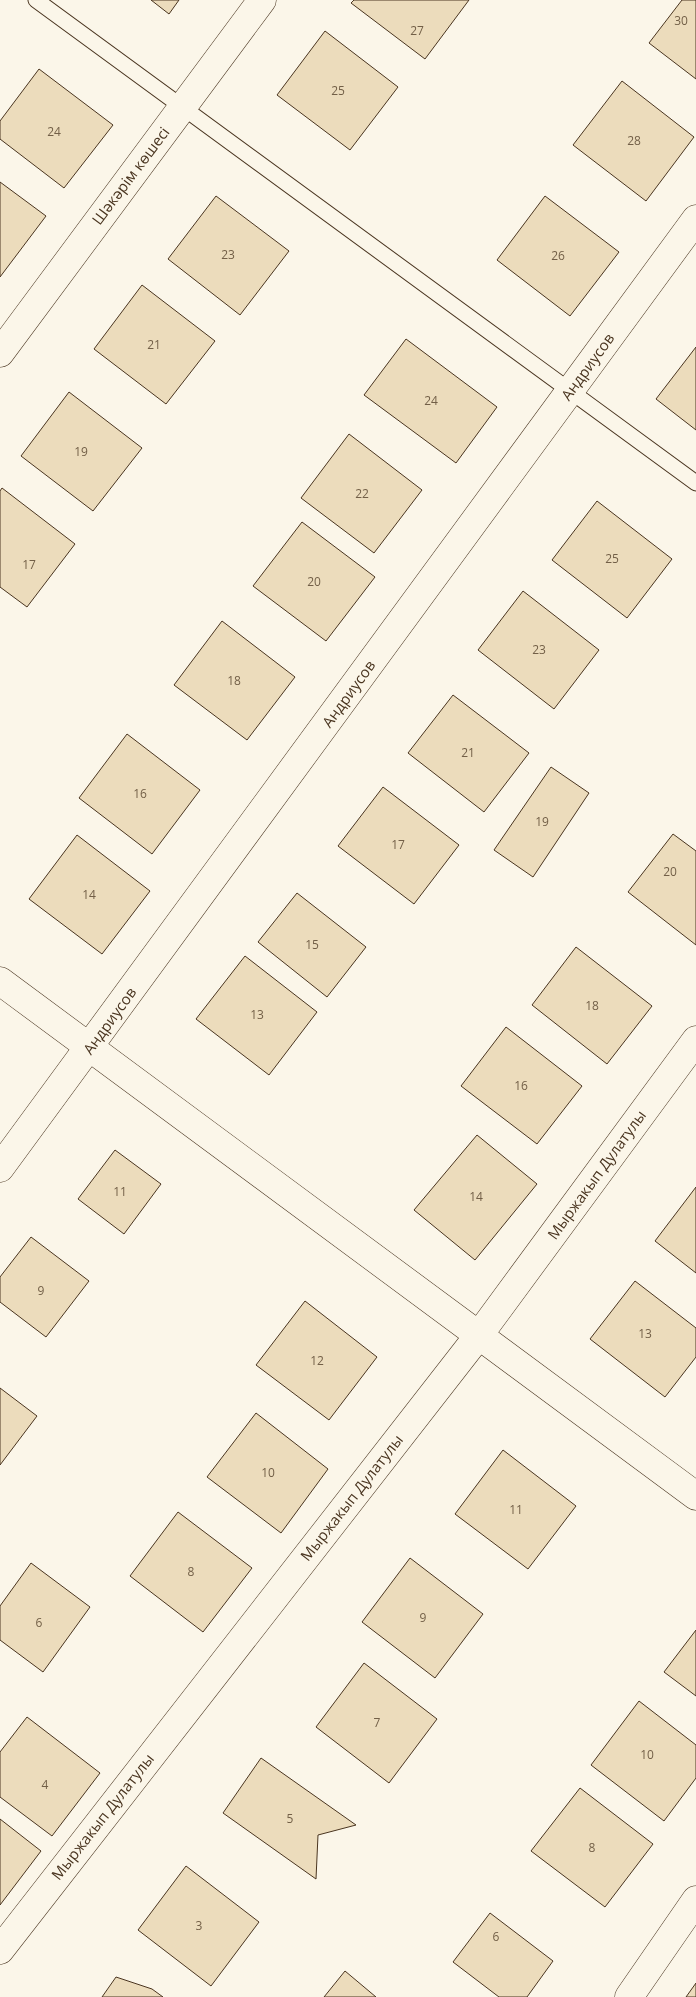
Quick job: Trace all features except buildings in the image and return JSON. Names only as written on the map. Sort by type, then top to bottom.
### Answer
[{"type":"street","name":"Шәкәрім көшесі","points":[[0,353],[262,0]]},
{"type":"street","name":"Андриусов","points":[[0,1168],[90,1048],[696,219]]},
{"type":"street","points":[[0,981],[696,1496]]},
{"type":"street","name":"Мыржакып Дулатулы","points":[[0,1950],[479,1336],[696,1040]]},
{"type":"street","points":[[629,1997],[696,1900]]},
{"type":"lane","points":[[36,0],[696,483]]}]
